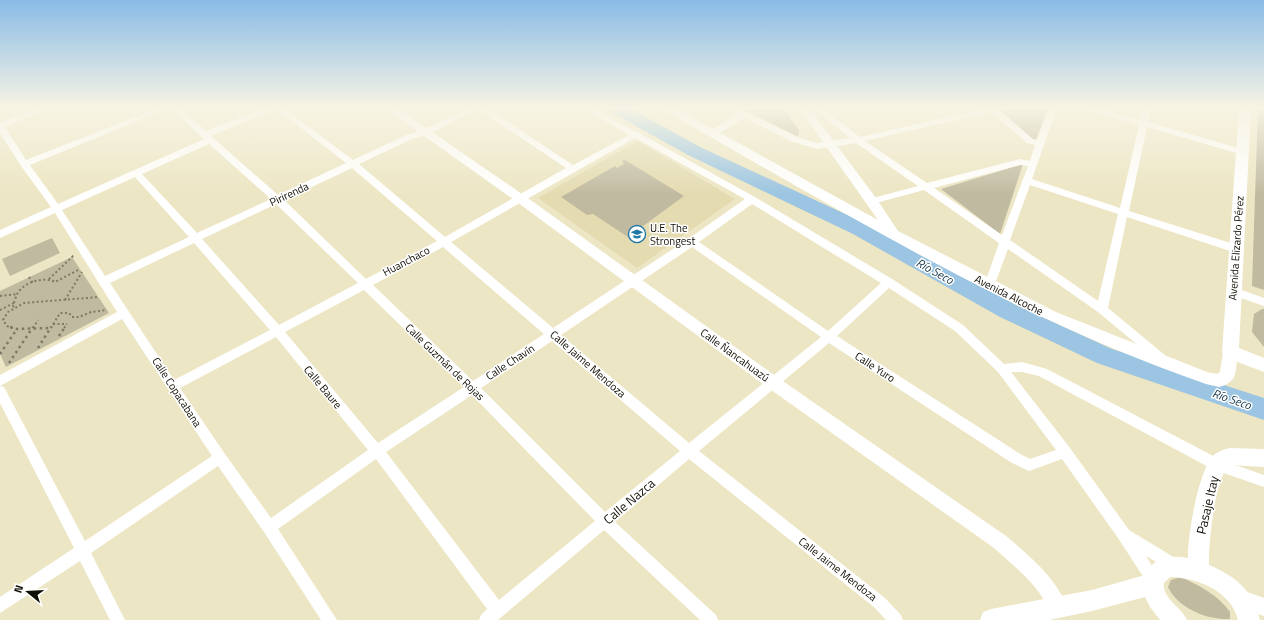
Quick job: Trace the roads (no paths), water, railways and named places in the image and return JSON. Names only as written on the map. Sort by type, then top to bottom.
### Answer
[{"type":"main road","name":"Avenida Elizardo Pérez","points":[[1230,352],[1244,137]]},
{"type":"main road","points":[[1230,352],[1264,365]]},
{"type":"main road","name":"Pasaje Itay","points":[[1199,571],[1200,535],[1208,489],[1217,465],[1222,459],[1232,457],[1264,458]]},
{"type":"main road","points":[[991,620],[1060,614],[1152,582],[1165,567],[1175,566],[1199,571],[1221,581],[1239,598],[1245,608],[1249,620]]},
{"type":"main road","points":[[1152,582],[1163,608],[1176,620]]},
{"type":"street","name":"Calle Copacabana","points":[[7,137],[24,164],[56,208],[103,282],[220,458],[269,527],[330,620]]},
{"type":"street","points":[[24,164],[92,137]]},
{"type":"street","name":"Calle Jaime Mendoza","points":[[317,137],[353,164],[689,451],[880,603],[896,620]]},
{"type":"street","name":"Pirirenda","points":[[103,282],[409,137]]},
{"type":"street","name":"Calle Ñancahuazú","points":[[433,137],[521,199],[772,382],[1000,542],[1024,563],[1045,585],[1060,614]]},
{"type":"street","points":[[525,137],[572,168]]},
{"type":"street","name":"Huanchaco","points":[[173,386],[277,332],[521,199],[572,168],[631,137]]},
{"type":"street","points":[[642,137],[752,199],[888,282],[959,328],[1002,369],[1065,452],[1123,533],[1152,582]]},
{"type":"street","points":[[720,137],[893,233]]},
{"type":"street","points":[[790,137],[817,146],[871,137]]},
{"type":"street","name":"Avenida Alcoche","points":[[824,137],[872,201],[893,233],[989,286],[1051,316],[1206,378],[1219,381],[1227,375],[1230,352]]},
{"type":"street","points":[[854,137],[1102,309],[1167,363]]},
{"type":"street","points":[[1025,137],[1030,141],[1040,144]]},
{"type":"street","points":[[989,286],[1043,137]]},
{"type":"street","points":[[1102,309],[1125,214],[1141,137]]},
{"type":"street","points":[[1192,137],[1243,152]]},
{"type":"street","points":[[0,234],[136,173],[207,138]]},
{"type":"street","name":"Calle Guzmán de Rojas","points":[[207,138],[277,199],[472,387],[605,522],[711,620]]},
{"type":"street","points":[[872,201],[1020,162],[1033,164]]},
{"type":"street","name":"Calle Baure","points":[[136,173],[277,332],[377,451],[497,610]]},
{"type":"street","points":[[1027,181],[1236,249]]},
{"type":"street","name":"Calle Chavín","points":[[269,527],[377,451],[692,242],[752,199]]},
{"type":"street","name":"Calle Yuro","points":[[692,242],[829,336],[1024,463],[1036,463],[1041,459],[1065,452]]},
{"type":"street","name":"Calle Nazca","points":[[486,620],[829,336],[888,282]]},
{"type":"street","points":[[1233,292],[1264,302]]},
{"type":"street","points":[[0,381],[124,312]]},
{"type":"street","points":[[1002,369],[1013,366],[1024,366],[1043,372],[1217,465],[1264,481]]},
{"type":"street","points":[[0,391],[118,620]]},
{"type":"street","points":[[0,606],[220,458]]},
{"type":"street","points":[[1123,533],[1175,566]]},
{"type":"street","points":[[1239,598],[1264,606]]},
{"type":"waterway","name":"Río Seco","points":[[669,137],[694,151],[860,229],[1008,311],[1105,356],[1264,409]]},
{"type":"place","name":"U.E. The Strongest","points":[[637,234]]}]
